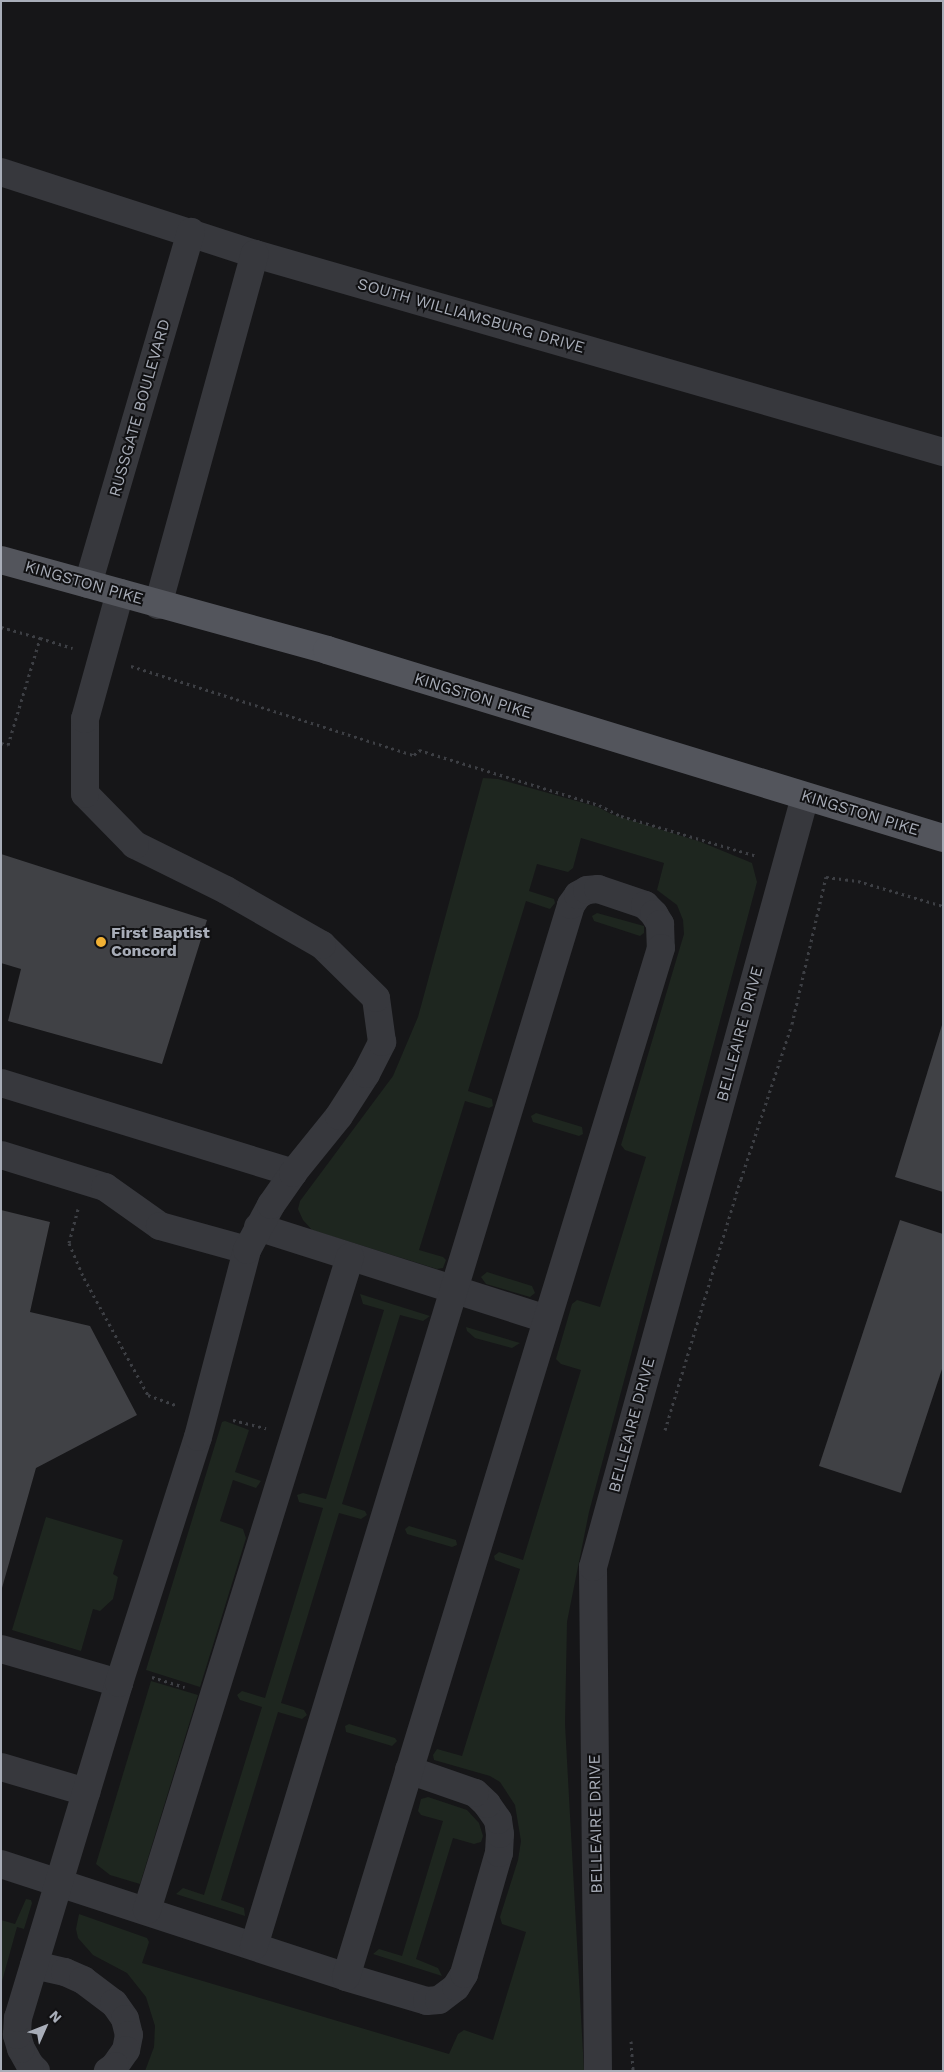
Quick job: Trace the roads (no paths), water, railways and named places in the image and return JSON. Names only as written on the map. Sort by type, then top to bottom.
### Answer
[{"type":"main road","name":"KINGSTON PIKE","points":[[1,560],[158,605],[327,650],[943,838]]},
{"type":"street","name":"SOUTH WILLIAMSBURG DRIVE","points":[[1,172],[255,254],[943,452]]},
{"type":"street","name":"RUSSGATE BOULEVARD","points":[[88,584],[191,232]]},
{"type":"street","points":[[158,605],[255,254]]},
{"type":"street","points":[[36,2071],[21,2049],[17,2035],[18,2018],[119,1683],[204,1412],[252,1239],[293,1173],[339,1116],[366,1074],[382,1042],[376,998],[322,945],[226,890],[135,845],[85,794],[85,719],[104,658],[120,594]]},
{"type":"street","name":"BELLEAIRE DRIVE","points":[[598,2071],[593,1567],[805,797]]},
{"type":"street","points":[[254,1946],[571,905],[578,894],[587,890],[598,889],[645,905],[660,924],[661,948],[346,1977]]},
{"type":"street","points":[[1,1083],[293,1173]]},
{"type":"street","points":[[1,1155],[105,1187],[160,1226],[252,1239],[350,1257],[547,1320]]},
{"type":"street","points":[[147,1910],[350,1257]]},
{"type":"street","points":[[1,1649],[119,1683]]},
{"type":"street","points":[[1,1767],[86,1792]]},
{"type":"street","points":[[1,1864],[60,1881],[346,1977],[427,2001],[439,2000],[456,1987],[464,1974],[499,1853],[500,1834],[498,1820],[488,1804],[475,1793],[409,1770]]},
{"type":"street","points":[[34,1965],[65,1972],[83,1980],[114,2003],[125,2019],[129,2035],[126,2050],[115,2066],[108,2071]]},
{"type":"place","name":"First Baptist Concord","points":[[101,942]]}]
